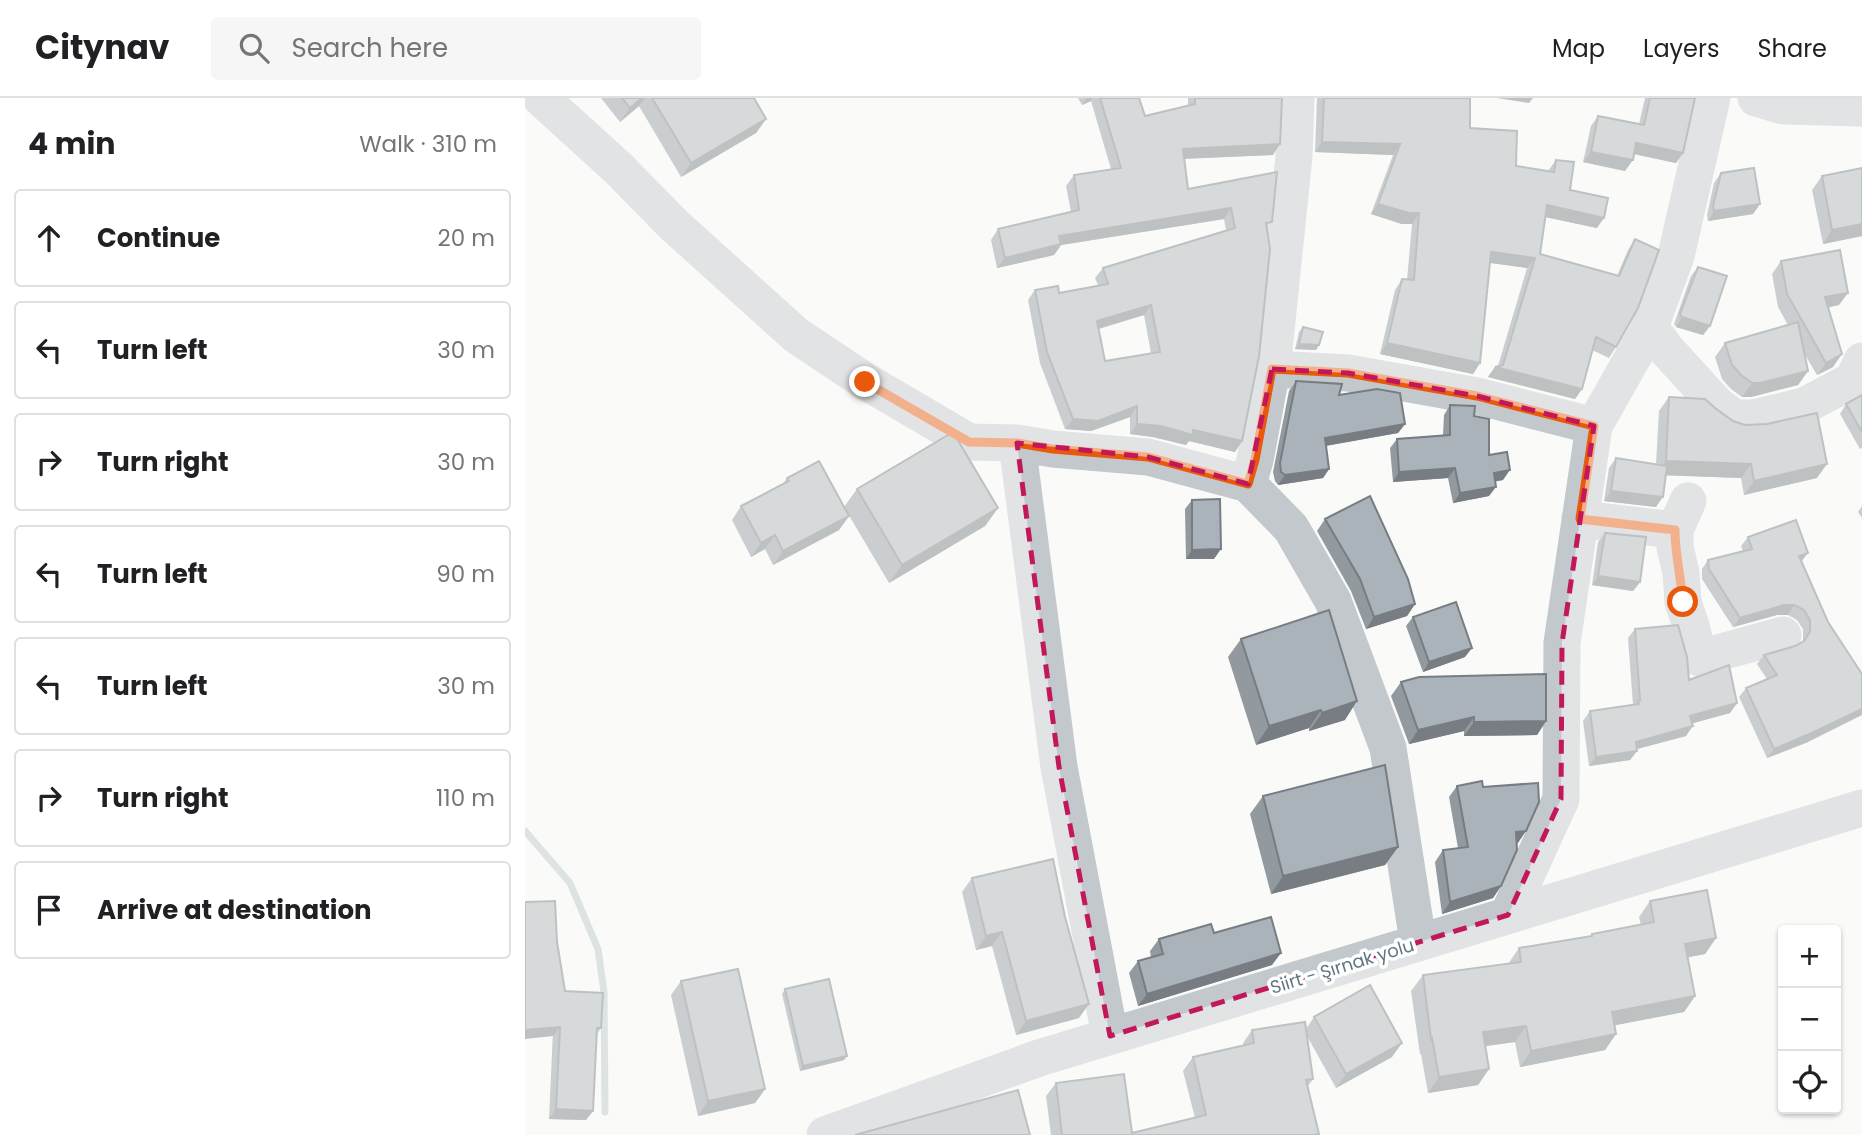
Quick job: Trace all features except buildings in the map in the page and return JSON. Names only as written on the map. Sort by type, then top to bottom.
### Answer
[{"type":"street","points":[[541,98],[618,168],[674,225],[796,335],[865,382],[969,442],[1017,443],[1053,449],[1148,457],[1248,484],[1291,528],[1333,601],[1388,748],[1418,942]]},
{"type":"street","points":[[1248,484],[1272,369],[1294,156],[1296,98]]},
{"type":"street","points":[[1756,98],[1783,106],[1862,108]]},
{"type":"street","points":[[1508,915],[1561,799],[1562,643],[1594,426],[1650,327],[1676,256],[1704,100]]},
{"type":"street","points":[[1650,327],[1666,349],[1717,405],[1735,418],[1753,418],[1804,406],[1853,380],[1862,361]]},
{"type":"street","points":[[1272,369],[1348,373],[1464,394],[1594,426]]},
{"type":"street","points":[[1017,443],[1059,767],[1110,1037]]},
{"type":"street","points":[[1580,519],[1682,516],[1675,547],[1681,573],[1683,602],[1699,658],[1783,635]]},
{"type":"street","name":"Siirt - Şırnak yolu","points":[[825,1135],[1039,1058],[1862,808]]},
{"type":"highlighted area","points":[[1272,369],[1348,373],[1477,396],[1594,426],[1562,643],[1561,799],[1508,915],[1110,1036],[1059,767],[1017,443],[1148,457],[1248,484]]},
{"type":"waterway","points":[[525,831],[570,883],[598,949],[604,992],[605,1112]]},
{"type":"route","points":[[865,382],[969,442],[1017,443],[1053,449],[1148,457],[1248,484],[1272,369],[1348,373],[1477,396],[1594,426],[1580,519],[1675,530],[1683,602]]}]
